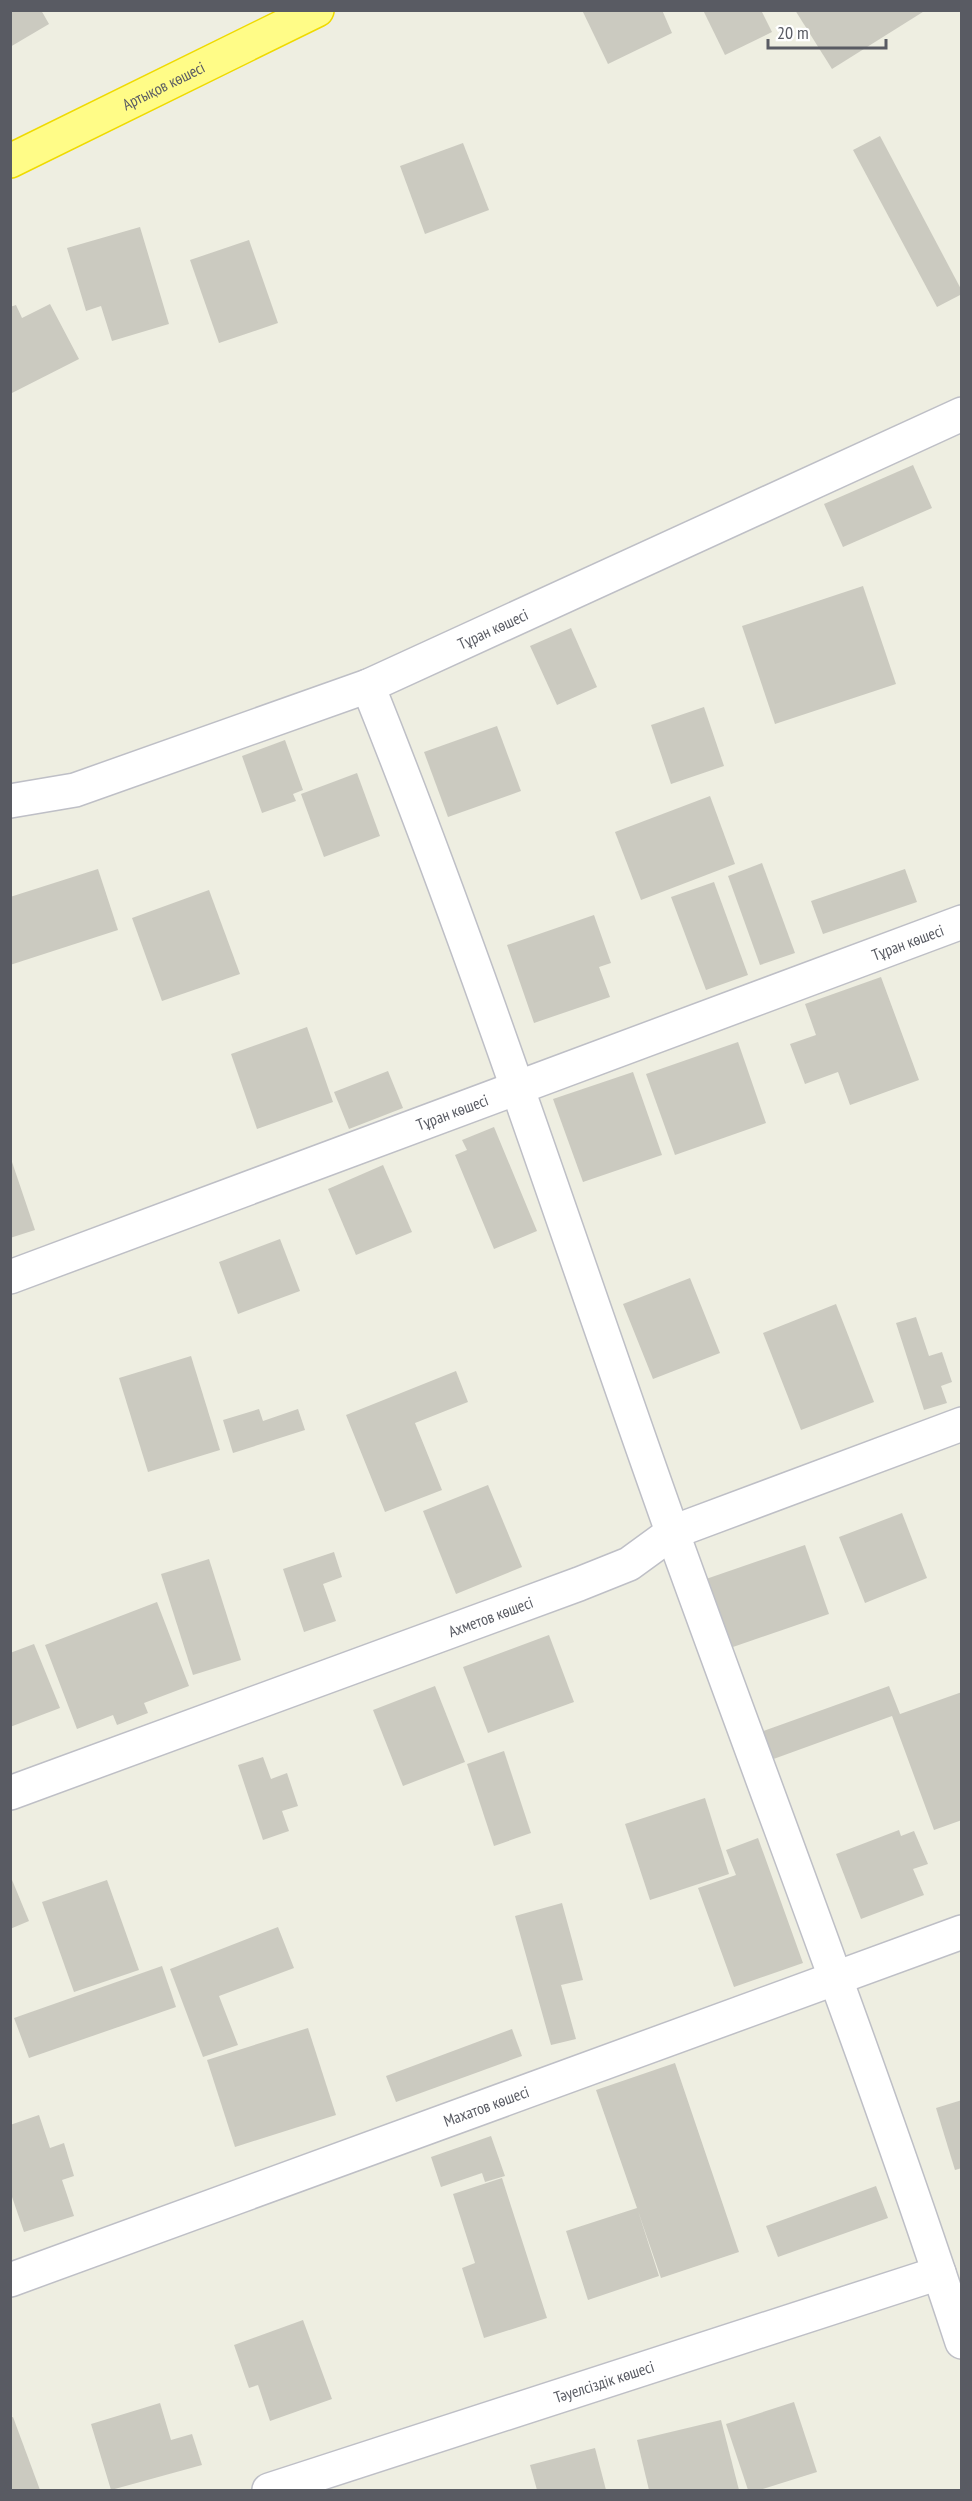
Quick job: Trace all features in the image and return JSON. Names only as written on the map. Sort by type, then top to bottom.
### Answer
[{"type":"highway","name":"Артықов көшесі","points":[[10,161],[316,10]]},
{"type":"street","name":"Тұран көшесі","points":[[10,801],[75,790],[368,686],[962,414]]},
{"type":"street","points":[[368,686],[518,1088],[672,1532],[836,1977],[962,2342]]},
{"type":"street","name":"Тұран көшесі","points":[[10,1277],[962,922]]},
{"type":"street","name":"Ахметов көшесі","points":[[10,1793],[589,1580],[629,1564],[672,1532],[962,1424]]},
{"type":"street","name":"Махатов көшесі","points":[[10,2280],[962,1932]]},
{"type":"street","name":"Тәуелсіздік көшесі","points":[[268,2490],[939,2273]]},
{"type":"building","points":[[10,10],[41,10],[49,24],[10,47]]},
{"type":"building","points":[[582,10],[662,10],[672,33],[608,64]]},
{"type":"building","points":[[703,10],[761,10],[772,32],[725,55]]},
{"type":"building","points":[[795,10],[926,10],[832,69]]},
{"type":"building","points":[[880,136],[962,291],[962,294],[937,307],[853,150]]},
{"type":"building","points":[[463,143],[489,210],[425,234],[400,166]]},
{"type":"building","points":[[140,227],[169,324],[112,341],[101,306],[86,311],[67,248]]},
{"type":"building","points":[[249,240],[278,323],[219,343],[190,260]]},
{"type":"building","points":[[50,304],[79,359],[10,394],[10,307],[16,305],[22,318]]},
{"type":"building","points":[[913,465],[932,508],[843,547],[824,504]]},
{"type":"building","points":[[863,586],[896,684],[775,724],[742,626]]},
{"type":"building","points":[[571,628],[597,687],[557,705],[530,646]]},
{"type":"building","points":[[704,707],[724,766],[671,784],[651,725]]},
{"type":"building","points":[[497,726],[521,791],[448,817],[424,752]]},
{"type":"building","points":[[285,740],[303,790],[293,794],[296,801],[262,813],[242,756]]},
{"type":"building","points":[[357,773],[380,836],[324,857],[301,794]]},
{"type":"building","points":[[710,796],[735,864],[641,900],[615,832]]},
{"type":"building","points":[[762,863],[795,953],[760,965],[728,876]]},
{"type":"building","points":[[98,869],[118,930],[10,965],[10,897]]},
{"type":"building","points":[[905,869],[917,902],[823,934],[811,901]]},
{"type":"building","points":[[714,882],[748,975],[706,990],[671,897]]},
{"type":"building","points":[[209,890],[240,974],[162,1001],[132,918]]},
{"type":"building","points":[[594,915],[611,963],[599,967],[610,997],[534,1023],[507,945]]},
{"type":"building","points":[[881,977],[919,1080],[850,1105],[838,1072],[805,1084],[790,1044],[816,1035],[805,1004]]},
{"type":"building","points":[[307,1027],[333,1102],[257,1129],[231,1054]]},
{"type":"building","points":[[738,1042],[766,1123],[675,1155],[646,1074]]},
{"type":"building","points":[[388,1071],[403,1108],[349,1129],[334,1092]]},
{"type":"building","points":[[633,1072],[662,1155],[583,1182],[553,1099]]},
{"type":"building","points":[[494,1127],[537,1231],[494,1249],[455,1155],[467,1150],[462,1140]]},
{"type":"building","points":[[10,1156],[35,1230],[10,1238]]},
{"type":"building","points":[[383,1165],[412,1232],[356,1255],[328,1189]]},
{"type":"building","points":[[280,1239],[300,1291],[238,1314],[219,1262]]},
{"type":"building","points":[[690,1278],[720,1353],[653,1379],[623,1304]]},
{"type":"building","points":[[836,1304],[874,1402],[801,1430],[763,1333]]},
{"type":"building","points":[[916,1317],[929,1356],[942,1352],[952,1382],[941,1386],[947,1403],[924,1410],[896,1323]]},
{"type":"building","points":[[191,1356],[220,1450],[148,1472],[119,1378]]},
{"type":"building","points":[[456,1371],[468,1402],[415,1423],[442,1490],[385,1512],[346,1415]]},
{"type":"building","points":[[259,1409],[263,1421],[298,1409],[305,1430],[233,1453],[223,1420]]},
{"type":"building","points":[[488,1485],[522,1567],[456,1594],[423,1511]]},
{"type":"building","points":[[902,1513],[927,1578],[865,1603],[839,1537]]},
{"type":"building","points":[[805,1545],[829,1614],[730,1648],[706,1579]]},
{"type":"building","points":[[334,1552],[342,1577],[323,1584],[336,1621],[304,1632],[283,1569]]},
{"type":"building","points":[[209,1559],[241,1660],[193,1675],[161,1574]]},
{"type":"building","points":[[157,1602],[189,1686],[144,1703],[148,1713],[117,1725],[113,1715],[77,1729],[45,1645]]},
{"type":"building","points":[[549,1635],[574,1702],[488,1733],[463,1667]]},
{"type":"building","points":[[34,1644],[60,1708],[10,1727],[10,1653]]},
{"type":"building","points":[[435,1686],[465,1762],[403,1786],[373,1710]]},
{"type":"building","points":[[889,1686],[900,1714],[962,1692],[962,1820],[934,1830],[892,1716],[768,1761],[758,1733]]},
{"type":"building","points":[[504,1751],[531,1833],[494,1846],[467,1764]]},
{"type":"building","points":[[263,1757],[271,1779],[287,1773],[298,1806],[282,1811],[289,1831],[263,1840],[238,1765]]},
{"type":"building","points":[[705,1798],[729,1874],[650,1900],[625,1824]]},
{"type":"building","points":[[899,1830],[901,1836],[914,1831],[928,1864],[913,1869],[924,1895],[861,1919],[836,1854]]},
{"type":"building","points":[[758,1838],[803,1963],[734,1987],[698,1888],[736,1875],[726,1850]]},
{"type":"building","points":[[10,1875],[29,1921],[10,1929]]},
{"type":"building","points":[[107,1880],[139,1970],[74,1992],[42,1902]]},
{"type":"building","points":[[562,1903],[583,1980],[561,1985],[576,2039],[551,2045],[515,1916]]},
{"type":"building","points":[[278,1927],[294,1968],[219,1996],[238,2045],[203,2057],[170,1969]]},
{"type":"building","points":[[162,1966],[176,2007],[29,2058],[14,2018]]},
{"type":"building","points":[[308,2028],[336,2115],[235,2147],[207,2060]]},
{"type":"building","points":[[512,2029],[522,2056],[396,2102],[386,2076]]},
{"type":"building","points":[[675,2063],[739,2252],[661,2278],[638,2211],[659,2276],[588,2300],[566,2231],[637,2208],[596,2090]]},
{"type":"building","points":[[962,2100],[962,2168],[955,2170],[936,2108]]},
{"type":"building","points":[[39,2115],[50,2148],[64,2143],[74,2176],[62,2180],[74,2216],[24,2232],[10,2191],[10,2125]]},
{"type":"building","points":[[491,2136],[505,2176],[485,2182],[482,2173],[441,2187],[431,2157]]},
{"type":"building","points":[[502,2178],[547,2318],[484,2338],[462,2268],[475,2263],[453,2194]]},
{"type":"building","points":[[876,2186],[888,2218],[778,2257],[766,2226]]},
{"type":"building","points":[[303,2320],[332,2399],[270,2421],[258,2385],[249,2388],[234,2345]]},
{"type":"building","points":[[794,2402],[817,2472],[760,2490],[748,2490],[726,2424]]},
{"type":"building","points":[[160,2403],[171,2440],[192,2434],[202,2465],[111,2490],[91,2424]]},
{"type":"building","points":[[13,2417],[40,2490],[10,2490],[10,2418]]},
{"type":"building","points":[[721,2420],[739,2490],[649,2490],[637,2440]]},
{"type":"building","points":[[595,2448],[606,2490],[537,2490],[530,2465]]}]
